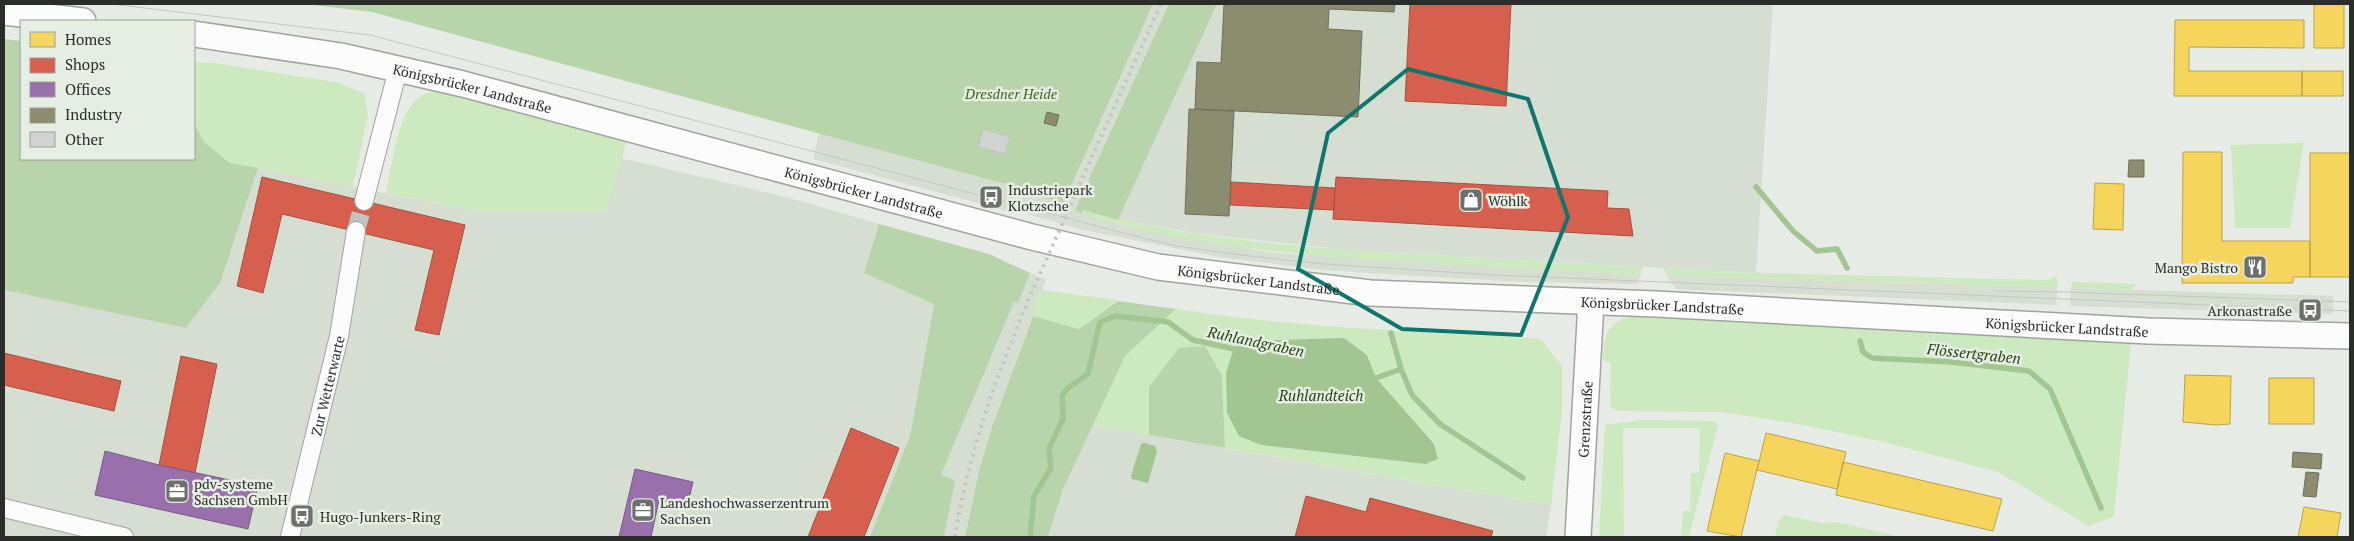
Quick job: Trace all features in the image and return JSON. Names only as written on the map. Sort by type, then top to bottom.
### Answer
[{"type":"main road","points":[[4,12],[74,20]]},
{"type":"main road","name":"Königsbrücker Landstraße","points":[[195,34],[289,47],[463,84],[731,154],[1032,237],[1158,267],[1370,293],[1591,302],[2148,331],[2350,336]]},
{"type":"main road","name":"Grenzstraße","points":[[1578,537],[1591,302]]},
{"type":"street","points":[[364,201],[398,69]]},
{"type":"street","name":"Zur Wetterwarte","points":[[290,537],[339,336],[356,231]]},
{"type":"street","points":[[4,508],[124,537]]},
{"type":"highlighted area","points":[[1408,69],[1528,99],[1568,217],[1521,335],[1402,329],[1298,269],[1328,133]]},
{"type":"shaded area","points":[[1153,4],[1169,4],[1076,210],[1117,224],[1274,253],[1641,275],[1637,284],[1528,282],[1323,270],[1220,257],[1078,229],[1008,208],[1007,211],[813,159],[819,133],[1009,185],[1063,204]]},
{"type":"shaded area","points":[[1217,4],[1773,4],[1756,273],[1358,251],[1202,234],[1118,220]]},
{"type":"shaded area","points":[[195,62],[216,63],[340,83],[365,94],[368,114],[353,187],[230,163],[205,143],[195,126]]},
{"type":"shaded area","points":[[457,90],[628,137],[606,211],[475,211],[386,193],[396,143],[404,118],[410,107],[417,99],[426,94],[436,91]]},
{"type":"shaded area","points":[[2304,143],[2290,228],[2235,228],[2231,145]]},
{"type":"shaded area","points":[[621,158],[790,198],[879,224],[864,273],[934,304],[910,436],[870,537],[4,537],[4,290],[186,328],[220,283],[258,168],[475,211],[605,211]]},
{"type":"shaded area","points":[[1082,210],[1164,228],[1274,243],[1387,253],[1642,267],[1641,275],[1425,263],[1295,253],[1166,235],[1081,213]]},
{"type":"shaded area","points":[[1664,268],[1756,273],[2047,280],[2057,276],[2057,287],[1667,276]]},
{"type":"shaded area","points":[[1030,273],[1046,279],[992,427],[974,494],[965,537],[944,537],[941,475],[1014,302],[1018,303]]},
{"type":"shaded area","points":[[1667,276],[2057,287],[2056,305],[1676,289]]},
{"type":"shaded area","points":[[2072,281],[2136,284],[2132,290],[2071,288]]},
{"type":"shaded area","points":[[2071,288],[2333,296],[2333,314],[2070,306]]},
{"type":"shaded area","points":[[1042,290],[1118,300],[1079,329],[1033,316]]},
{"type":"shaded area","points":[[1176,309],[1312,325],[1541,339],[1562,366],[1562,412],[1551,505],[1225,448],[1222,376],[1149,387],[1149,435],[1091,425],[1125,356]],"holes":[[[1367,355],[1376,378],[1438,459],[1424,464],[1261,445]]]},
{"type":"shaded area","points":[[1639,315],[2025,334],[2131,344],[2114,516],[2089,526],[1998,472],[1880,441],[1793,423],[1720,412],[1617,411],[1610,404],[1611,363],[1603,360],[1605,341],[1610,328],[1615,324],[1629,317]]},
{"type":"shaded area","points":[[1643,420],[1715,421],[1718,425],[1689,537],[1681,537],[1683,511],[1690,511],[1691,473],[1699,473],[1700,428],[1623,428],[1624,537],[1599,537],[1605,425]]},
{"type":"shaded area","points":[[1091,425],[1551,505],[1546,537],[1048,537],[1063,489]]},
{"type":"shaded area","points":[[1784,515],[1821,523],[1837,522],[1900,537],[1775,537],[1779,521]]},
{"type":"green space","name":"Dresdner Heide","points":[[305,4],[1153,4],[1063,204],[1009,185],[372,12]]},
{"type":"green space","points":[[1169,4],[1217,4],[1118,220],[1083,210],[1081,213],[1075,210]]},
{"type":"green space","points":[[4,39],[20,41],[20,160],[195,160],[195,126],[205,143],[230,163],[258,168],[220,283],[186,328],[4,290]]},
{"type":"green space","points":[[879,224],[989,254],[1030,273],[1018,303],[1014,302],[941,475],[955,480],[944,537],[870,537],[910,436],[934,304],[864,273]]},
{"type":"green space","points":[[1118,301],[1176,309],[1125,356],[1063,489],[1048,537],[965,537],[980,467],[992,427],[1033,316],[1079,329]]},
{"type":"green space","points":[[1205,346],[1222,376],[1225,448],[1149,435],[1149,387],[1179,348]]},
{"type":"water","name":"Ruhlandteich","points":[[1344,338],[1367,355],[1376,378],[1434,444],[1438,459],[1425,464],[1261,445],[1239,436],[1227,413],[1226,373],[1234,348],[1244,341]]},
{"type":"water","points":[[1141,444],[1155,446],[1157,451],[1148,483],[1132,479],[1131,476]]},
{"type":"building: Homes","points":[[2314,4],[2344,4],[2344,48],[2314,48]]},
{"type":"building: Homes","points":[[2175,20],[2304,20],[2304,48],[2189,47],[2189,71],[2302,71],[2302,96],[2174,96]]},
{"type":"building: Homes","points":[[2302,71],[2343,71],[2343,96],[2302,96]]},
{"type":"building: Homes","points":[[2183,152],[2222,152],[2222,241],[2310,241],[2310,277],[2293,277],[2293,283],[2182,283]]},
{"type":"building: Homes","points":[[2310,153],[2350,153],[2350,277],[2310,277]]},
{"type":"building: Homes","points":[[2095,183],[2124,184],[2123,230],[2093,229]]},
{"type":"building: Homes","points":[[2185,375],[2231,376],[2230,424],[2216,425],[2183,422]]},
{"type":"building: Homes","points":[[2269,378],[2314,378],[2314,424],[2269,424]]},
{"type":"building: Homes","points":[[1766,433],[1846,452],[1837,489],[1757,470]]},
{"type":"building: Homes","points":[[1725,453],[1759,461],[1741,537],[1707,531]]},
{"type":"building: Homes","points":[[1843,462],[2002,499],[1993,531],[1836,495]]},
{"type":"building: Homes","points":[[2304,507],[2341,513],[2337,537],[2298,537]]},
{"type":"building: Shops","points":[[1410,4],[1511,4],[1506,106],[1405,101]]},
{"type":"building: Shops","points":[[262,177],[465,225],[439,335],[415,330],[434,250],[282,214],[263,293],[237,286]]},
{"type":"building: Shops","name":"Wöhlk","points":[[1336,177],[1608,191],[1607,208],[1629,209],[1633,236],[1333,219]]},
{"type":"building: Shops","points":[[1231,182],[1335,188],[1334,210],[1230,205]]},
{"type":"building: Shops","points":[[4,353],[121,381],[114,411],[4,385]]},
{"type":"building: Shops","points":[[181,356],[217,364],[195,473],[159,465]]},
{"type":"building: Shops","points":[[851,428],[899,448],[864,537],[808,537]]},
{"type":"building: Shops","points":[[1306,496],[1366,512],[1370,498],[1493,531],[1491,537],[1295,537]]},
{"type":"building: Offices","name":"pdv-systeme Sachsen GmbH","points":[[105,451],[159,465],[258,486],[248,529],[95,495]]},
{"type":"building: Offices","points":[[635,469],[693,482],[687,507],[659,500],[651,537],[619,537]]},
{"type":"building: Industry","points":[[1224,4],[1395,4],[1394,12],[1329,9],[1328,29],[1362,31],[1358,117],[1195,109],[1197,62],[1221,63]]},
{"type":"building: Industry","points":[[1189,109],[1234,111],[1229,216],[1185,214]]},
{"type":"building: Industry","points":[[1047,112],[1059,115],[1056,126],[1044,123]]},
{"type":"building: Industry","points":[[2129,160],[2144,160],[2144,177],[2128,177]]},
{"type":"building: Industry","points":[[2293,452],[2322,454],[2321,469],[2292,467]]},
{"type":"building: Industry","points":[[2306,472],[2319,473],[2316,497],[2303,496]]},
{"type":"building: Other","points":[[983,129],[1010,137],[1005,154],[978,147]]},
{"type":"waterway","name":"Flössertgraben","points":[[1756,187],[1793,231],[1817,251],[1837,249],[1847,268]]},
{"type":"waterway","name":"Ruhlandgraben","points":[[1030,537],[1034,496],[1051,468],[1049,448],[1063,419],[1062,396],[1068,388],[1088,374],[1100,322],[1116,316],[1168,322],[1193,340],[1239,350]]},
{"type":"waterway","name":"Ruhlandgraben","points":[[1371,377],[1376,378],[1401,369],[1391,333]]},
{"type":"waterway","name":"Flössertgraben","points":[[1860,341],[1863,352],[1872,358],[1951,362],[2029,371],[2050,389],[2101,508]]},
{"type":"waterway","points":[[1401,369],[1412,395],[1440,424],[1523,478]]},
{"type":"tunnel","points":[[356,231],[364,201]]},
{"type":"tram line","points":[[111,4],[370,35],[1176,246],[1324,264],[1495,275],[2350,311]]},
{"type":"tram line","points":[[1998,291],[2350,302]]},
{"type":"railway","points":[[955,537],[972,457],[1011,341],[1161,4]]},
{"type":"place","name":"Industriepark Klotzsche","points":[[991,197]]},
{"type":"place","name":"Wöhlk","points":[[1471,200]]},
{"type":"place","name":"Mango Bistro","points":[[2255,267]]},
{"type":"place","name":"Arkonastraße","points":[[2310,310]]},
{"type":"place","name":"pdv-systeme Sachsen GmbH","points":[[177,491]]},
{"type":"place","name":"Landeshochwasserzentrum Sachsen","points":[[643,510]]},
{"type":"place","name":"Hugo-Junkers-Ring","points":[[302,516]]}]
